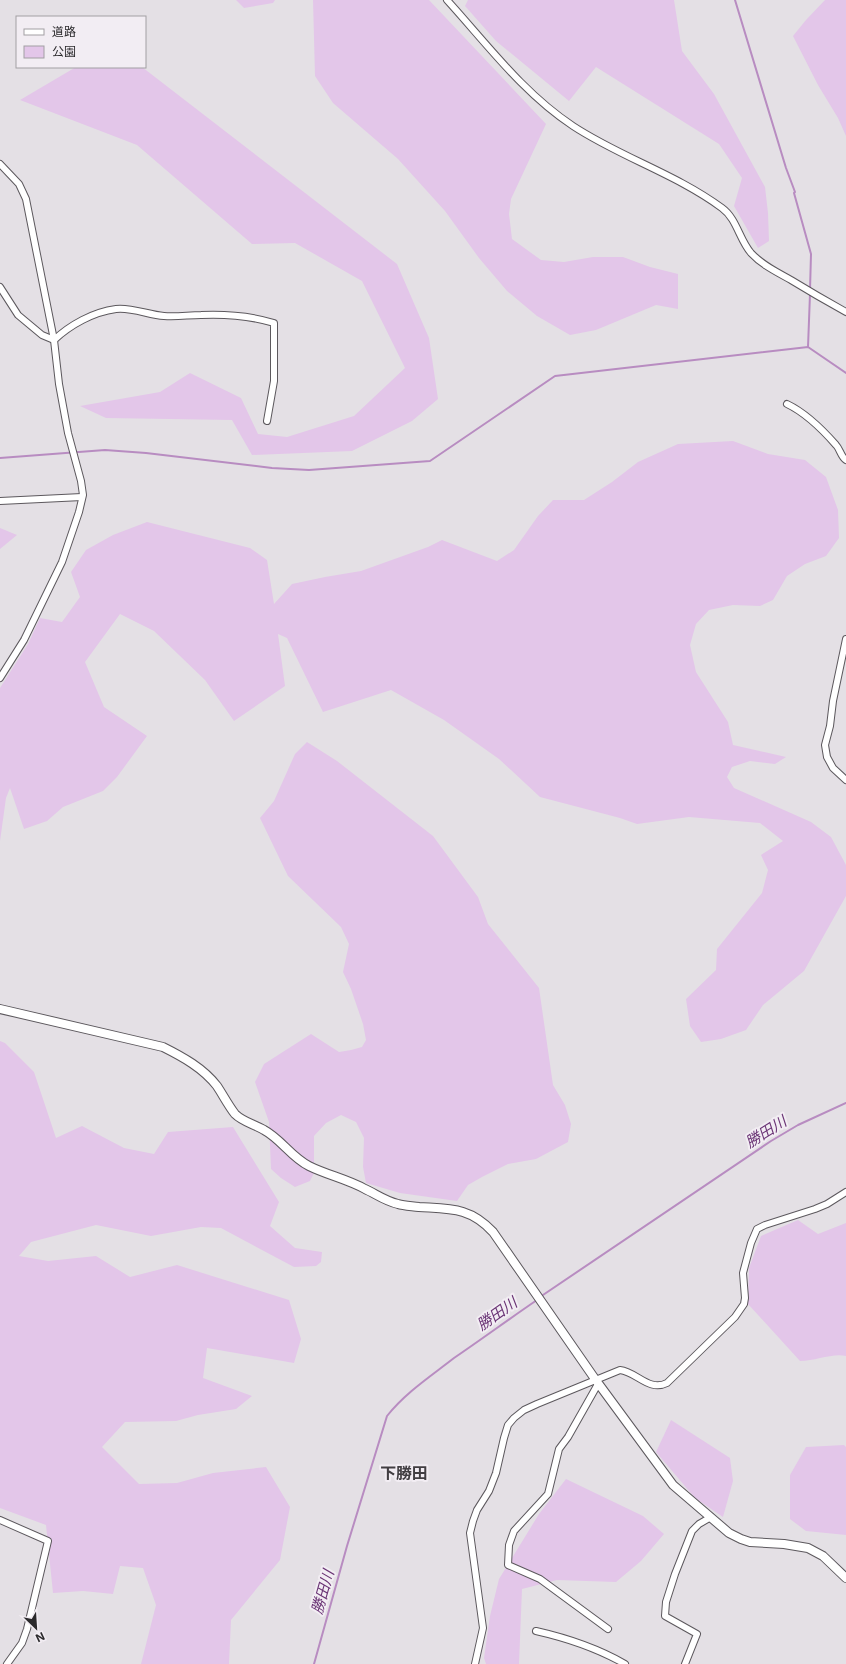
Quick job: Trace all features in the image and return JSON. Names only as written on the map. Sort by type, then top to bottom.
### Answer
[{"type":"street","points":[[447,0],[525,87],[546,107],[573,126],[599,141],[672,178],[723,208],[732,218],[744,244],[760,262],[846,312]]},
{"type":"street","points":[[0,164],[19,184],[26,199],[54,340],[59,384],[68,433],[81,481],[82,497],[79,512],[62,562],[24,640],[0,678]]},
{"type":"street","points":[[0,287],[18,315],[37,332],[54,340]]},
{"type":"street","points":[[54,340],[68,328],[79,322],[92,316],[116,309],[164,316],[218,314],[263,319],[274,323],[274,381],[267,421]]},
{"type":"street","points":[[787,404],[807,417],[837,446],[846,460]]},
{"type":"street","points":[[0,501],[82,497]]},
{"type":"street","points":[[846,639],[833,701],[830,726],[825,745],[827,757],[833,768],[846,780]]},
{"type":"street","points":[[0,1009],[163,1048],[180,1055],[196,1066],[216,1085],[235,1113],[241,1119],[265,1130],[283,1144],[297,1159],[365,1189],[387,1201],[399,1205],[454,1210],[466,1212],[477,1217],[493,1232],[597,1382],[673,1485],[729,1533],[741,1540],[808,1548],[823,1556],[846,1578]]},
{"type":"street","points":[[475,1664],[483,1628],[470,1533],[477,1510],[490,1491],[508,1425],[524,1410],[597,1382],[620,1370],[627,1371],[650,1384],[662,1386],[667,1383],[735,1317],[744,1304],[743,1273],[751,1243],[757,1230],[765,1224],[827,1204],[846,1192]]},
{"type":"street","points":[[597,1382],[568,1437],[559,1449],[548,1494],[514,1531],[509,1545],[508,1565],[540,1579],[608,1629]]},
{"type":"street","points":[[685,1664],[697,1634],[665,1616],[666,1602],[675,1574],[692,1532],[699,1524],[711,1517]]},
{"type":"street","points":[[0,1520],[48,1541],[27,1629],[22,1642],[7,1664]]},
{"type":"street","points":[[536,1631],[565,1638],[612,1656],[625,1664]]},
{"type":"green space","points":[[236,0],[275,0],[273,3],[244,8]]},
{"type":"green space","points":[[313,0],[429,0],[546,124],[511,199],[509,214],[512,239],[541,260],[564,262],[593,257],[623,257],[650,267],[678,274],[678,309],[656,305],[596,330],[570,335],[537,316],[507,291],[479,258],[445,211],[398,159],[333,103],[315,76]]},
{"type":"green space","points":[[468,0],[674,0],[682,51],[714,94],[765,187],[769,241],[758,248],[734,206],[742,178],[719,144],[596,67],[569,101],[496,41],[465,6]]},
{"type":"green space","points":[[825,0],[846,0],[846,136],[838,118],[818,85],[793,36]]},
{"type":"green space","points":[[74,68],[143,68],[397,264],[429,338],[438,399],[412,421],[352,451],[252,455],[232,420],[106,418],[80,406],[160,392],[190,373],[241,398],[258,434],[287,437],[354,416],[405,368],[362,281],[295,243],[252,244],[137,145],[20,100]]},
{"type":"green space","points":[[733,441],[768,454],[805,460],[826,477],[838,510],[839,538],[826,556],[805,564],[787,576],[773,600],[760,606],[733,605],[709,610],[696,624],[690,645],[696,672],[728,722],[733,745],[786,757],[775,764],[750,761],[732,767],[727,777],[734,788],[811,822],[831,837],[846,865],[846,896],[804,971],[763,1005],[746,1030],[721,1039],[701,1042],[690,1026],[686,999],[716,970],[717,949],[762,893],[768,870],[761,855],[783,841],[760,823],[689,817],[637,824],[620,818],[540,797],[499,759],[444,720],[391,690],[323,712],[287,638],[278,634],[285,686],[234,721],[205,680],[154,631],[120,614],[85,662],[104,707],[147,736],[117,777],[103,791],[63,807],[47,821],[24,829],[10,788],[6,798],[0,841],[0,688],[28,644],[40,618],[62,622],[80,597],[71,572],[86,550],[113,535],[147,522],[250,548],[267,560],[274,604],[292,584],[361,571],[428,547],[442,540],[497,561],[514,550],[538,516],[553,500],[584,500],[612,482],[638,462],[678,444]]},
{"type":"green space","points":[[0,528],[17,535],[0,549]]},
{"type":"green space","points":[[307,742],[337,761],[433,836],[478,897],[488,924],[539,988],[553,1085],[565,1105],[571,1124],[568,1142],[536,1159],[508,1164],[482,1177],[468,1185],[457,1201],[400,1193],[366,1183],[363,1167],[364,1138],[356,1122],[341,1115],[326,1123],[314,1136],[314,1173],[310,1181],[295,1187],[271,1169],[269,1122],[255,1082],[264,1064],[311,1034],[339,1052],[362,1047],[366,1040],[363,1024],[351,989],[343,972],[349,944],[341,927],[288,876],[260,818],[274,801],[295,754]]},
{"type":"green space","points":[[0,1041],[5,1043],[34,1072],[56,1138],[82,1126],[124,1148],[154,1154],[168,1132],[233,1127],[279,1202],[270,1226],[295,1248],[322,1252],[321,1262],[316,1266],[294,1267],[221,1228],[201,1227],[151,1236],[96,1225],[31,1242],[19,1256],[48,1261],[96,1256],[130,1277],[177,1265],[289,1300],[301,1339],[294,1363],[207,1348],[203,1378],[252,1396],[236,1409],[198,1415],[176,1421],[125,1422],[102,1447],[139,1484],[177,1483],[213,1473],[266,1467],[290,1507],[280,1560],[231,1620],[229,1664],[141,1664],[156,1605],[143,1568],[120,1566],[113,1594],[83,1591],[53,1593],[46,1525],[0,1508]]},
{"type":"green space","points":[[798,1220],[818,1234],[846,1223],[846,1356],[841,1355],[800,1361],[748,1304],[749,1268],[761,1236]]},
{"type":"green space","points":[[671,1420],[730,1458],[733,1481],[723,1517],[695,1498],[656,1452]]},
{"type":"green space","points":[[844,1445],[846,1447],[846,1535],[806,1531],[790,1519],[790,1475],[806,1447]]},
{"type":"green space","points":[[566,1479],[643,1516],[664,1534],[641,1561],[616,1582],[557,1580],[522,1589],[519,1664],[486,1664],[484,1658],[490,1616],[499,1579],[539,1514]]},
{"type":"waterway","points":[[735,0],[786,168],[795,192],[794,193],[811,254],[810,290]]},
{"type":"waterway","points":[[808,347],[810,294]]},
{"type":"waterway","points":[[0,458],[105,450],[146,453],[272,468],[309,470],[430,461],[555,376],[808,347],[846,373]]},
{"type":"waterway","name":"勝田川","points":[[540,1297],[771,1141],[798,1125],[846,1103]]},
{"type":"waterway","name":"勝田川","points":[[314,1664],[347,1546],[387,1416],[410,1392],[427,1378],[537,1300]]},
{"type":"district","name":"下勝田","points":[[404,1473]]}]
